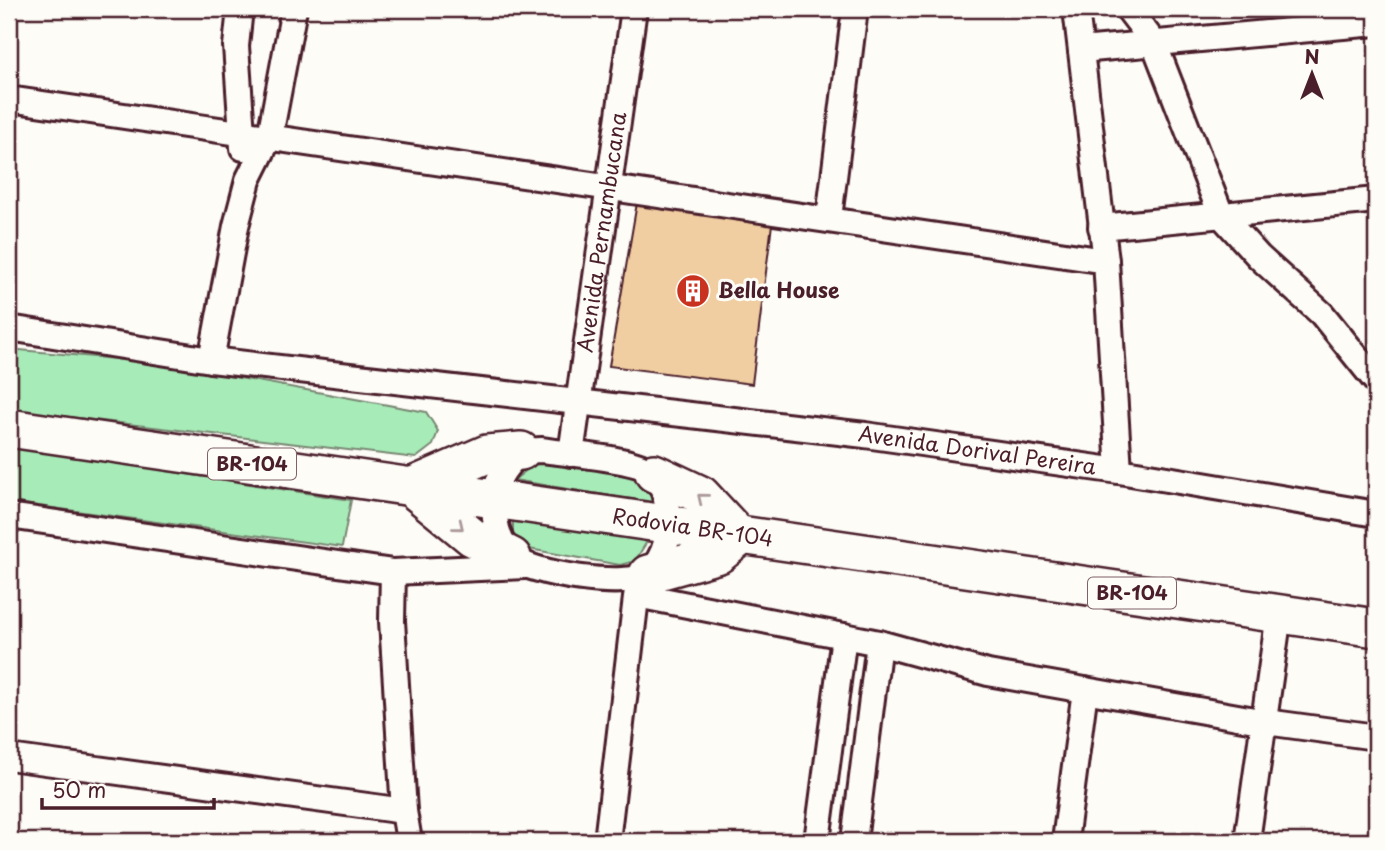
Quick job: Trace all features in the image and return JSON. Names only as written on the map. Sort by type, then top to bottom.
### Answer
[{"type":"highway","name":"Rodovia BR-104","points":[[9,428],[1376,628]]},
{"type":"highway","points":[[521,451],[487,454],[411,487],[472,537],[521,561]]},
{"type":"highway","points":[[641,582],[719,554],[740,537],[701,495],[654,473]]},
{"type":"street","points":[[240,9],[236,46],[240,133],[248,180]]},
{"type":"street","points":[[211,360],[236,226],[248,180],[270,136],[294,9]]},
{"type":"street","name":"Avenida Pernambucana","points":[[571,454],[634,9]]},
{"type":"street","points":[[829,218],[855,9]]},
{"type":"street","points":[[1076,9],[1106,261],[1119,471]]},
{"type":"street","points":[[1128,9],[1154,43],[1221,215],[1259,257],[1322,314],[1376,381]]},
{"type":"street","points":[[1081,50],[1376,23]]},
{"type":"street","points":[[9,99],[1106,261]]},
{"type":"street","points":[[1101,227],[1376,200]]},
{"type":"street","name":"Avenida Dorival Pereira","points":[[9,328],[211,360],[579,400],[1119,471],[1376,514]]},
{"type":"street","points":[[521,561],[495,524],[495,499],[499,479],[521,451],[571,454],[631,464],[654,473],[662,487],[671,526],[661,554],[641,582],[607,841]]},
{"type":"street","points":[[9,516],[393,572],[521,561],[587,578],[641,582],[988,673],[1266,722],[1376,737]]},
{"type":"street","points":[[393,572],[392,621],[404,811],[410,841]]},
{"type":"street","points":[[1247,841],[1266,722],[1279,614]]},
{"type":"street","points":[[817,841],[844,636]]},
{"type":"street","points":[[853,841],[879,643]]},
{"type":"street","points":[[1065,841],[1085,690]]},
{"type":"street","points":[[9,757],[404,811]]},
{"type":"green space","points":[[9,349],[158,363],[426,412],[438,431],[433,445],[416,458],[9,410]]},
{"type":"green space","points":[[9,446],[351,500],[342,547],[9,502]]},
{"type":"green space","points":[[542,458],[643,475],[659,504],[514,480]]},
{"type":"green space","points":[[513,519],[648,540],[635,561],[620,565],[529,549],[513,534]]},
{"type":"building","name":"Bella House","points":[[638,197],[773,216],[752,384],[609,366]]},
{"type":"place","name":"Bella House","points":[[693,291]]}]
